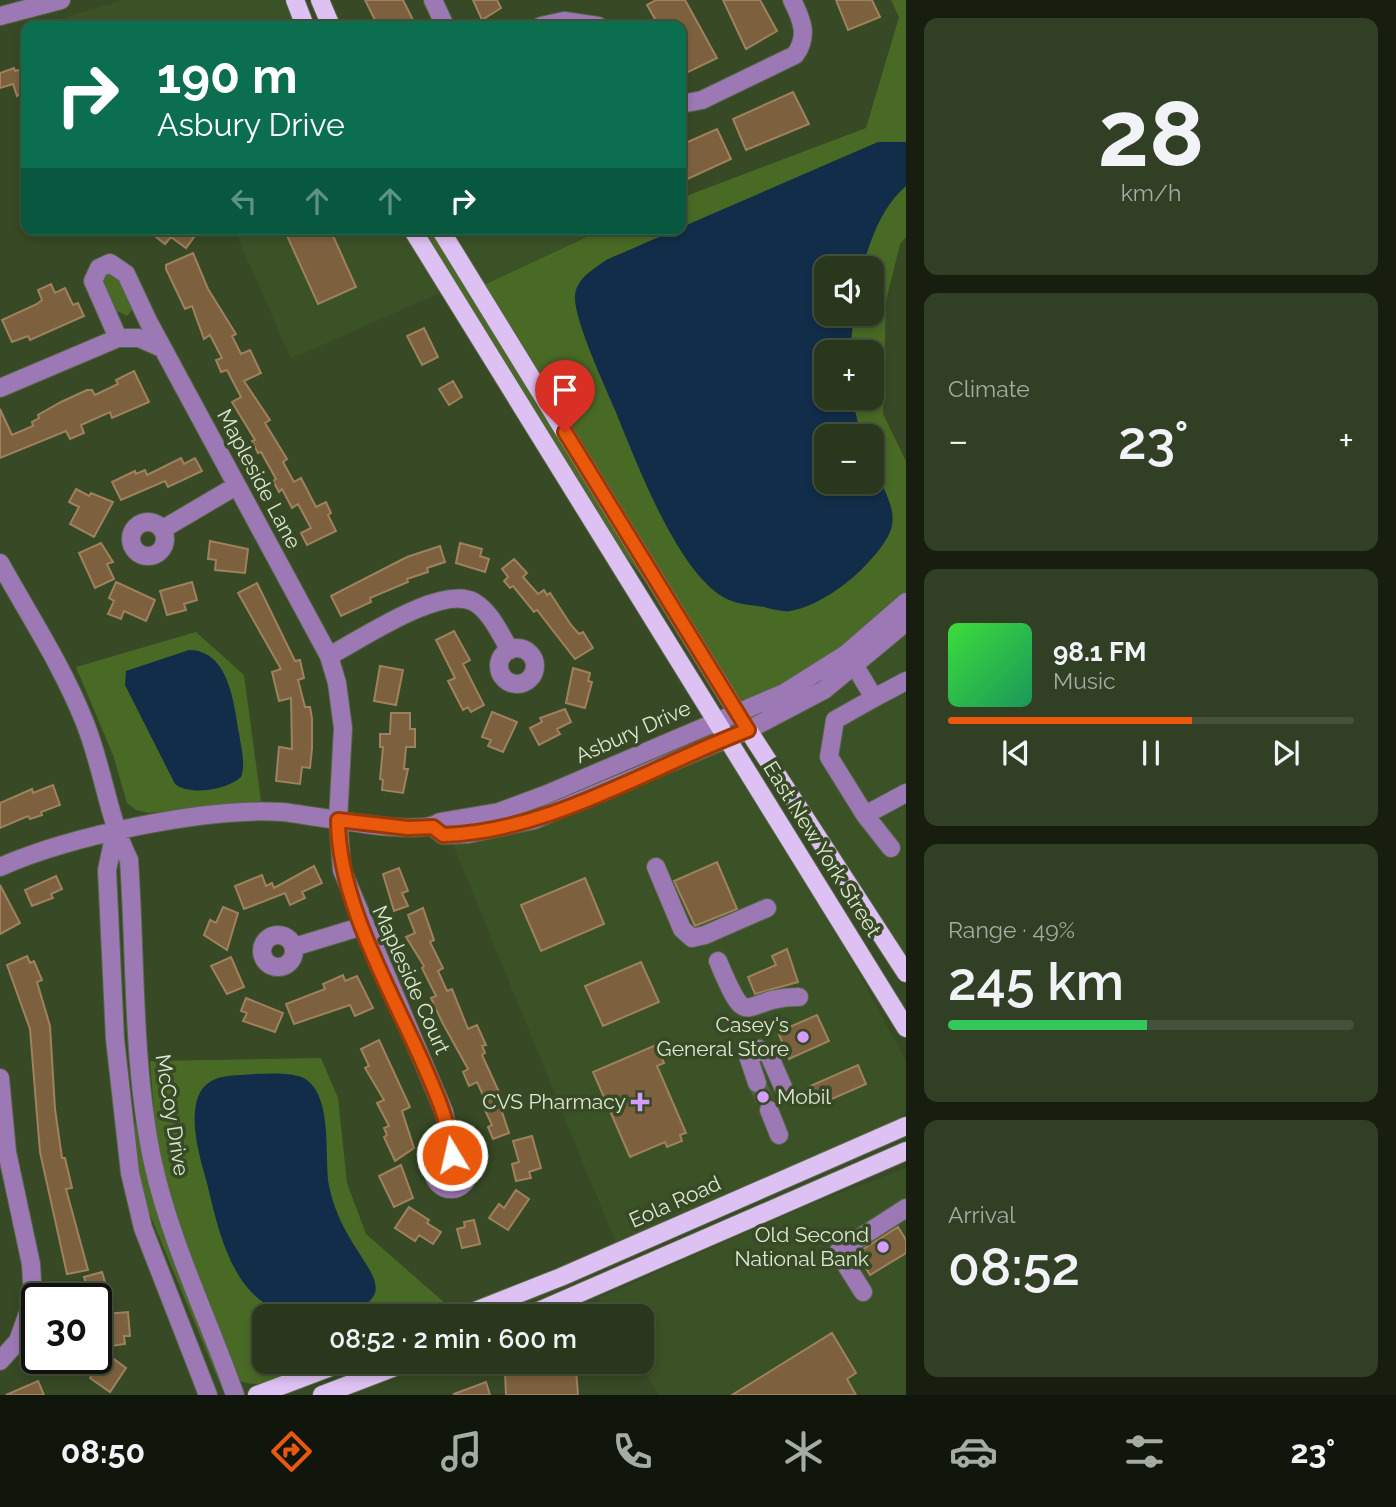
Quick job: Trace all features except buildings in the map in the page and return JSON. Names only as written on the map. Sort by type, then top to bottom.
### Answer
[{"type":"main road","points":[[295,0],[303,21]]},
{"type":"main road","points":[[320,0],[329,21]]},
{"type":"main road","name":"East New York Street","points":[[416,235],[906,1028]]},
{"type":"main road","name":"East New York Street","points":[[444,235],[748,730],[906,973]]},
{"type":"main road","name":"Eola Road","points":[[492,1304],[561,1277],[906,1126]]},
{"type":"main road","points":[[555,1304],[906,1151]]},
{"type":"main road","points":[[257,1395],[312,1374]]},
{"type":"main road","points":[[323,1395],[377,1374]]},
{"type":"street","points":[[0,16],[61,0]]},
{"type":"street","points":[[433,0],[442,21]]},
{"type":"street","points":[[686,103],[702,100],[795,55],[802,46],[804,33],[792,0]]},
{"type":"street","name":"Mapleside Lane","points":[[118,338],[93,281],[99,268],[110,263],[126,274],[162,348],[328,656],[337,683],[343,728],[338,820]]},
{"type":"street","points":[[0,388],[118,338],[139,338],[162,348]]},
{"type":"street","points":[[163,529],[236,486]]},
{"type":"street","name":"McCoy Drive","points":[[0,563],[70,688],[86,724],[115,832],[129,860],[143,1100],[153,1163],[172,1231],[235,1395]]},
{"type":"street","points":[[328,656],[430,603],[455,598],[474,602],[482,609],[510,650]]},
{"type":"street","name":"Asbury Drive","points":[[433,827],[443,835],[468,834],[534,820],[748,730],[824,690],[906,601]]},
{"type":"street","name":"Asbury Drive","points":[[0,867],[44,849],[115,832],[236,812],[284,813],[408,828],[433,827],[440,822],[499,812],[784,693],[851,659],[906,622]]},
{"type":"street","points":[[851,659],[874,698]]},
{"type":"street","points":[[891,848],[864,815],[828,752],[838,716],[874,698],[904,689]]},
{"type":"street","points":[[864,815],[906,793]]},
{"type":"street","name":"Mapleside Court","points":[[338,820],[342,870],[363,926],[444,1112],[452,1155]]},
{"type":"street","name":"McCoy Drive","points":[[115,832],[107,870],[116,1040],[130,1173],[144,1228],[208,1395]]},
{"type":"street","points":[[656,867],[682,929],[692,938],[705,936],[767,908]]},
{"type":"street","points":[[294,947],[363,926]]},
{"type":"street","points":[[718,961],[735,1000],[745,1008],[752,1009],[783,997],[799,997]]},
{"type":"street","points":[[757,1083],[749,1059],[759,1049],[769,1055],[783,1087]]},
{"type":"street","points":[[0,1078],[1,1116],[17,1206],[31,1264],[32,1283]]},
{"type":"street","points":[[768,1110],[779,1135]]},
{"type":"street","points":[[863,1292],[838,1252],[906,1208]]},
{"type":"street","points":[[0,1361],[21,1336]]},
{"type":"shaded area","points":[[123,0],[292,0],[301,21],[54,21]]},
{"type":"shaded area","points":[[891,0],[906,0],[906,237],[900,244],[886,301],[884,376],[884,340],[814,340],[814,410],[883,410],[906,461],[906,594],[849,642],[809,671],[765,693],[741,700],[484,285],[591,235],[686,235],[686,196],[866,128],[899,17]]},
{"type":"shaded area","points":[[237,235],[409,235],[442,292],[291,359]]},
{"type":"shaded area","points":[[425,235],[435,235],[657,596],[614,541]]},
{"type":"shaded area","points":[[455,235],[591,235],[484,285]]},
{"type":"shaded area","points":[[115,268],[133,309],[127,316],[117,311],[101,278],[103,271]]},
{"type":"shaded area","points":[[906,594],[906,956],[741,700],[770,694]]},
{"type":"shaded area","points":[[196,632],[244,675],[261,801],[149,813],[136,810],[127,803],[113,755],[76,667]]},
{"type":"shaded area","points":[[711,730],[851,958],[906,1061],[906,1112],[887,1128],[617,1246],[445,825]]},
{"type":"shaded area","points":[[321,1058],[338,1098],[347,1183],[366,1234],[446,1304],[252,1304],[252,1374],[295,1374],[259,1384],[238,1380],[173,1207],[156,1136],[150,1061]]},
{"type":"shaded area","points":[[131,1125],[139,1125],[220,1384],[144,1200]]},
{"type":"shaded area","points":[[906,1168],[906,1395],[659,1395],[646,1374],[654,1374],[654,1304],[602,1304],[598,1298],[811,1204]]},
{"type":"water","points":[[878,142],[906,142],[906,186],[884,213],[866,256],[814,256],[814,326],[853,326],[851,340],[814,340],[814,410],[855,410],[858,424],[814,424],[814,494],[884,494],[884,488],[893,518],[891,529],[877,553],[856,575],[830,594],[800,609],[784,611],[732,601],[706,583],[689,563],[659,512],[634,457],[579,319],[576,289],[587,274],[606,260],[664,235],[686,235],[686,225]]},
{"type":"water","points":[[189,650],[202,652],[213,659],[221,669],[232,694],[243,755],[241,777],[235,782],[208,790],[190,790],[175,784],[125,685],[126,671]]},
{"type":"water","points":[[291,1075],[307,1080],[315,1089],[324,1115],[329,1186],[333,1200],[344,1227],[376,1285],[375,1294],[369,1302],[265,1304],[236,1272],[219,1229],[195,1131],[197,1100],[205,1086],[218,1078]]},
{"type":"tunnel","points":[[757,1083],[769,1110]]},
{"type":"place","name":"Casey's General Store","points":[[803,1037]]},
{"type":"place","name":"Mobil","points":[[763,1097]]},
{"type":"place","name":"CVS Pharmacy","points":[[640,1102]]},
{"type":"place","name":"Old Second National Bank","points":[[883,1247]]},
{"type":"route","points":[[452,1155],[444,1112],[350,896],[338,848],[338,820],[408,828],[433,827],[443,835],[504,829],[565,808],[748,730],[565,432]]}]
